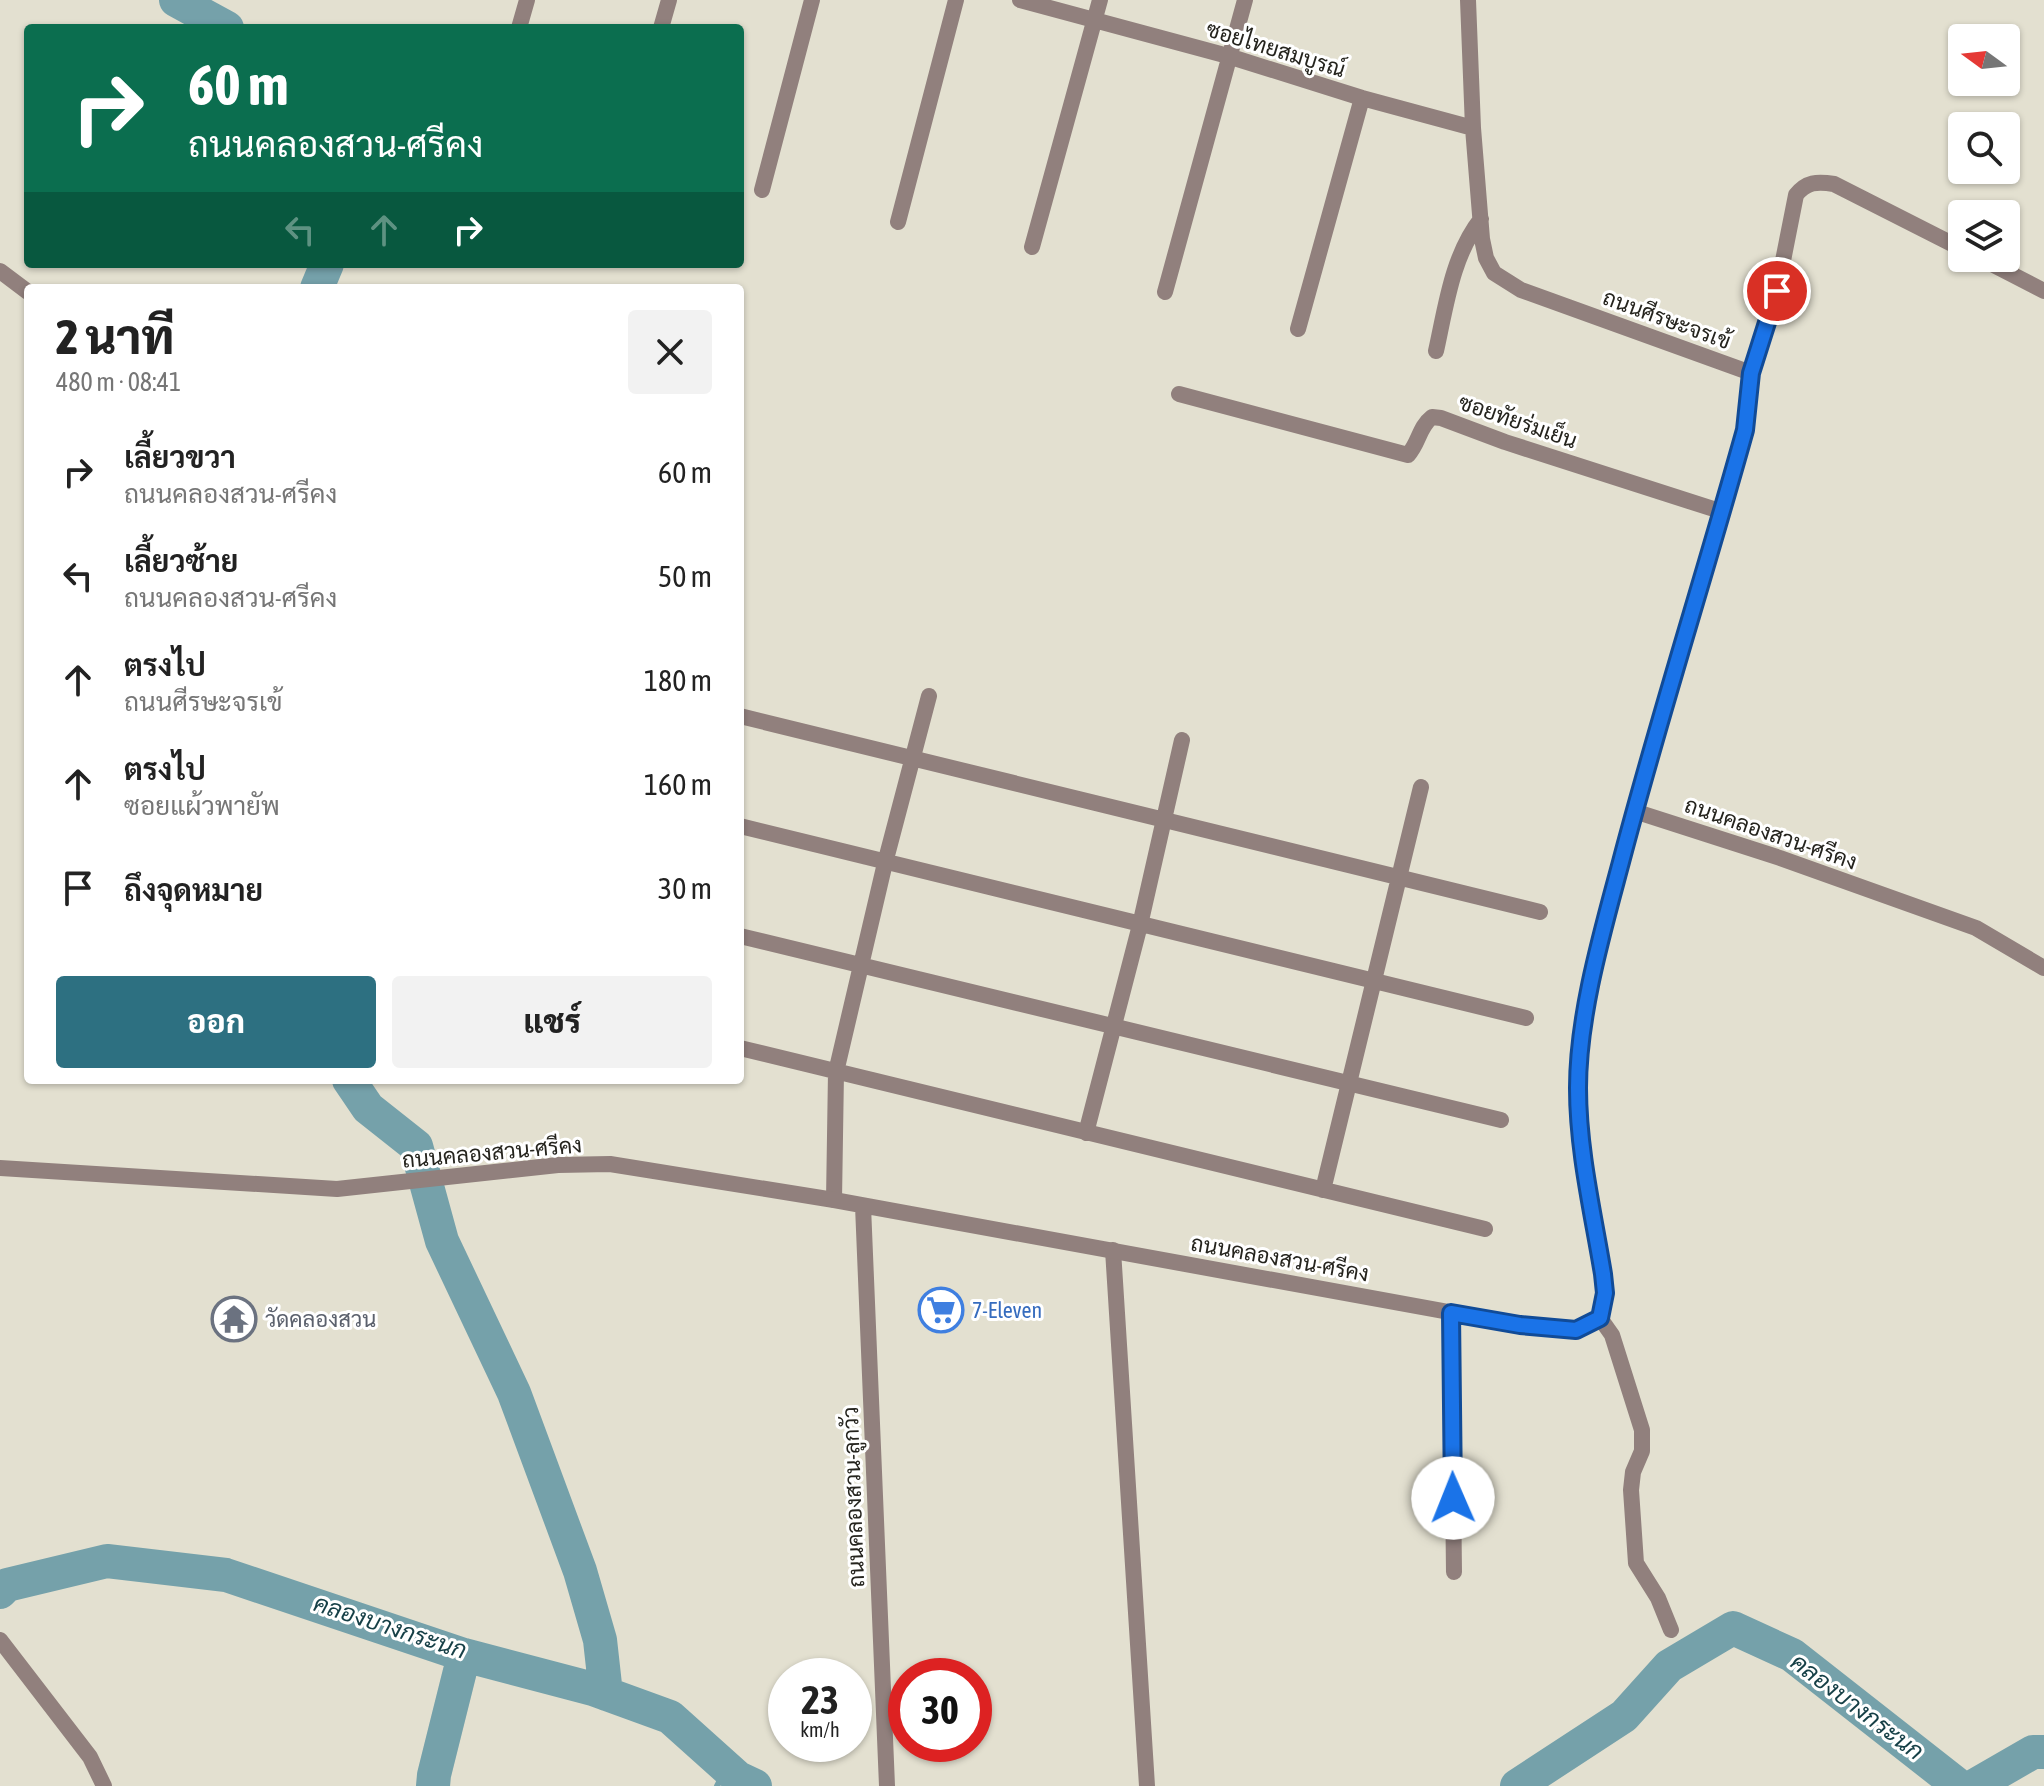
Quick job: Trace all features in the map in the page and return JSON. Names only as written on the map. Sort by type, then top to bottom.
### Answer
[{"type":"street","points":[[520,24],[527,0]]},
{"type":"street","points":[[662,24],[669,0]]},
{"type":"street","points":[[762,190],[812,0]]},
{"type":"street","points":[[898,222],[956,0]]},
{"type":"street","name":"ซอยไทยสมบูรณ์","points":[[1020,0],[1228,56],[1362,98],[1473,128]]},
{"type":"street","points":[[1032,247],[1100,0]]},
{"type":"street","points":[[1165,292],[1245,0]]},
{"type":"street","name":"ถนนศีรษะจรเข้","points":[[1468,0],[1473,128],[1481,219],[1486,258],[1494,273],[1504,282],[1751,373],[1745,430],[1634,811]]},
{"type":"street","points":[[1298,329],[1362,98]]},
{"type":"street","points":[[1751,373],[1777,291],[1796,195],[1803,186],[1823,182],[1834,184],[1948,242]]},
{"type":"street","points":[[1436,351],[1458,261],[1468,236],[1481,219]]},
{"type":"street","points":[[0,271],[24,289]]},
{"type":"street","points":[[2007,272],[2044,291]]},
{"type":"street","name":"ซอยทัยร่มเย็น","points":[[1179,394],[1408,455],[1416,447],[1424,423],[1432,417],[1441,418],[1520,447],[1723,512]]},
{"type":"street","points":[[834,1200],[836,1072],[885,863],[929,696]]},
{"type":"street","points":[[744,717],[1540,912]]},
{"type":"street","points":[[1086,1133],[1140,925],[1182,740]]},
{"type":"street","points":[[1323,1190],[1421,787]]},
{"type":"street","points":[[1634,811],[1598,947],[1580,1051],[1580,1138],[1605,1293],[1600,1318],[1612,1335],[1642,1430],[1642,1451],[1633,1472],[1631,1490],[1636,1563],[1658,1598],[1671,1630]]},
{"type":"street","name":"ถนนคลองสวน-ศรีคง","points":[[1634,811],[1780,858],[1976,928],[2044,968]]},
{"type":"street","points":[[744,827],[1526,1018]]},
{"type":"street","points":[[744,937],[1501,1120]]},
{"type":"street","points":[[744,1049],[1485,1229]]},
{"type":"street","name":"ถนนคลองสวน-ศรีคง","points":[[0,1168],[337,1189],[558,1165],[610,1164],[834,1200],[1520,1325],[1576,1330],[1600,1318]]},
{"type":"street","name":"ถนนคลองสวน-ลูกวัว","points":[[863,1206],[887,1786]]},
{"type":"street","points":[[1113,1250],[1147,1786]]},
{"type":"street","points":[[1451,1313],[1454,1572]]},
{"type":"street","points":[[0,1640],[90,1757],[104,1786]]},
{"type":"waterway","points":[[176,0],[220,24]]},
{"type":"waterway","points":[[319,284],[325,268]]},
{"type":"waterway","points":[[352,1084],[368,1108],[416,1146],[442,1241],[514,1393],[580,1571],[600,1640],[606,1694]]},
{"type":"waterway","name":"คลองบางกระนก","points":[[0,1592],[7,1585],[107,1561],[226,1575],[464,1655],[593,1689],[670,1717],[738,1778],[755,1786]]},
{"type":"waterway","name":"คลองบางกระนก","points":[[1517,1786],[1624,1716],[1669,1666],[1733,1628],[1792,1655],[1959,1786]]},
{"type":"waterway","points":[[433,1786],[464,1655]]},
{"type":"waterway","points":[[1974,1786],[2033,1752],[2044,1752]]},
{"type":"waterway","points":[[717,1786],[726,1768]]},
{"type":"place","name":"7-Eleven","points":[[941,1310]]},
{"type":"place","name":"วัดคลองสวน","points":[[234,1319]]},
{"type":"route","points":[[1453,1498],[1451,1313],[1520,1325],[1576,1330],[1600,1318],[1605,1293],[1580,1138],[1580,1051],[1598,947],[1634,811],[1723,512],[1745,430],[1751,373],[1777,291]]}]
